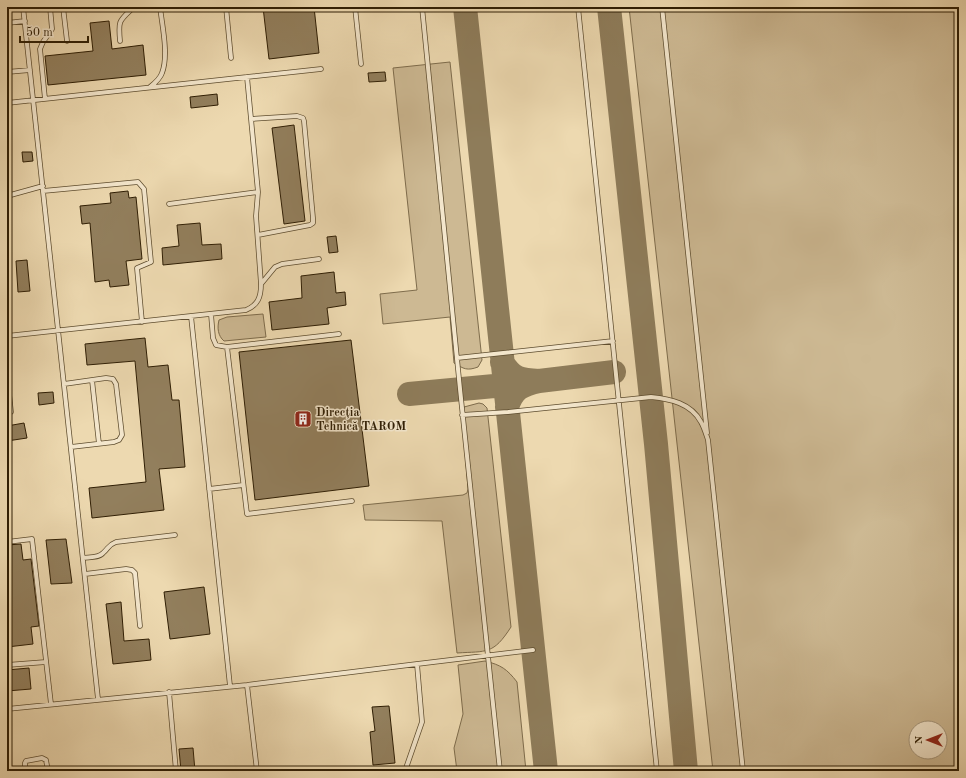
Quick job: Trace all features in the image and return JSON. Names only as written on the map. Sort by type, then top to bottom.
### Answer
[{"type":"lane","points":[[23,7],[98,699]]},
{"type":"lane","points":[[45,99],[40,49],[52,29],[50,7]]},
{"type":"lane","points":[[63,7],[67,41]]},
{"type":"lane","points":[[120,41],[119,23],[121,19],[134,7]]},
{"type":"lane","points":[[150,87],[157,81],[162,73],[164,65],[165,55],[160,7]]},
{"type":"lane","points":[[226,7],[231,58]]},
{"type":"lane","points":[[355,7],[361,64]]},
{"type":"lane","points":[[422,7],[462,415],[500,771]]},
{"type":"lane","points":[[578,7],[657,771]]},
{"type":"lane","points":[[662,7],[743,771]]},
{"type":"lane","points":[[7,23],[25,21]]},
{"type":"lane","points":[[7,103],[321,69]]},
{"type":"lane","points":[[7,72],[30,70]]},
{"type":"lane","points":[[7,336],[246,310],[252,308],[257,303],[261,294],[256,216],[258,192],[247,77]]},
{"type":"lane","points":[[252,119],[297,116],[303,118],[313,218],[313,223],[310,225],[258,235]]},
{"type":"lane","points":[[43,191],[138,182],[144,189],[151,262],[137,268],[142,322]]},
{"type":"lane","points":[[7,196],[43,186]]},
{"type":"lane","points":[[169,204],[258,192]]},
{"type":"lane","points":[[261,284],[275,267],[282,264],[319,259]]},
{"type":"lane","points":[[211,314],[216,345],[226,347],[339,334]]},
{"type":"lane","points":[[191,316],[208,489],[230,686]]},
{"type":"lane","points":[[457,358],[613,341]]},
{"type":"lane","points":[[226,347],[247,514],[352,501]]},
{"type":"lane","points":[[7,374],[11,412],[7,413]]},
{"type":"lane","points":[[64,384],[113,379],[116,384],[122,435],[120,440],[71,447]]},
{"type":"lane","points":[[92,380],[99,444]]},
{"type":"lane","points":[[462,415],[508,412],[651,397],[667,399],[683,404],[692,410],[701,421],[708,440]]},
{"type":"lane","points":[[208,489],[243,485]]},
{"type":"lane","points":[[83,558],[103,554],[110,545],[116,542],[175,535]]},
{"type":"lane","points":[[7,542],[32,539],[51,704]]},
{"type":"lane","points":[[85,574],[126,569],[132,570],[135,573],[140,626]]},
{"type":"lane","points":[[7,709],[230,686],[533,650]]},
{"type":"lane","points":[[7,665],[46,662]]},
{"type":"lane","points":[[405,771],[422,722],[417,664]]},
{"type":"lane","points":[[246,684],[257,771]]},
{"type":"lane","points":[[169,692],[176,771]]},
{"type":"lane","points":[[26,771],[26,761],[42,758],[46,760],[48,771]]},
{"type":"shaded area","points":[[629,7],[959,7],[959,771],[713,771]]},
{"type":"shaded area","points":[[450,62],[482,360],[478,367],[471,369],[463,368],[454,363],[450,317],[383,324],[380,294],[417,290],[393,68]]},
{"type":"shaded area","points":[[263,314],[266,337],[224,341],[220,337],[218,329],[219,320],[227,317]]},
{"type":"shaded area","points":[[479,403],[483,404],[487,408],[511,627],[499,643],[488,650],[457,653],[442,521],[365,520],[363,505],[463,495],[467,493],[468,489],[462,412],[464,407]]},
{"type":"shaded area","points":[[485,661],[503,668],[517,682],[526,771],[457,771],[454,748],[463,714],[458,665]]},
{"type":"building","points":[[263,7],[314,7],[319,53],[269,59]]},
{"type":"building","points":[[109,21],[112,49],[143,45],[146,75],[48,85],[45,56],[93,51],[90,23]]},
{"type":"building","points":[[385,72],[386,81],[369,82],[368,73]]},
{"type":"building","points":[[217,94],[218,105],[191,108],[190,97]]},
{"type":"building","points":[[294,125],[305,221],[284,224],[272,128]]},
{"type":"building","points":[[22,152],[32,152],[33,161],[23,162]]},
{"type":"building","points":[[128,191],[129,198],[136,197],[142,259],[126,261],[129,285],[110,287],[109,280],[95,282],[90,223],[82,224],[80,206],[111,203],[110,193]]},
{"type":"building","points":[[200,223],[202,245],[221,244],[222,259],[163,265],[162,248],[179,246],[177,225]]},
{"type":"building","points":[[336,236],[338,252],[329,253],[327,237]]},
{"type":"building","points":[[27,260],[30,291],[18,292],[16,261]]},
{"type":"building","points":[[334,272],[336,293],[345,292],[346,305],[327,308],[329,324],[272,330],[269,302],[302,298],[301,276]]},
{"type":"building","points":[[145,338],[148,367],[168,365],[172,400],[179,400],[185,467],[159,469],[164,510],[92,518],[89,488],[146,482],[135,361],[87,365],[85,344]]},
{"type":"building","name":"Direcţia Tehnică TAROM","points":[[351,340],[369,486],[255,500],[239,352]]},
{"type":"building","points":[[53,392],[54,403],[39,405],[38,393]]},
{"type":"building","points":[[24,423],[27,438],[7,441],[7,426]]},
{"type":"building","points":[[66,539],[72,583],[51,584],[46,540]]},
{"type":"building","points":[[21,544],[23,560],[31,559],[39,626],[31,627],[33,644],[7,647],[7,545]]},
{"type":"building","points":[[204,587],[210,634],[170,639],[164,592]]},
{"type":"building","points":[[121,602],[124,641],[149,639],[151,660],[113,664],[106,604]]},
{"type":"building","points":[[29,668],[31,689],[7,691],[7,670]]},
{"type":"building","points":[[389,706],[395,763],[373,765],[370,732],[375,731],[372,707]]},
{"type":"building","points":[[193,748],[195,771],[181,771],[179,749]]},
{"type":"taxiway","points":[[465,7],[546,771]]},
{"type":"taxiway","points":[[609,7],[656,444],[686,771]]},
{"type":"taxiway","points":[[502,362],[517,378],[539,381],[527,384],[518,389],[512,396],[507,407]]},
{"type":"taxiway","points":[[539,381],[614,372]]},
{"type":"taxiway","points":[[409,394],[505,385]]},
{"type":"place","name":"Direcţia Tehnică TAROM","points":[[303,419]]}]
